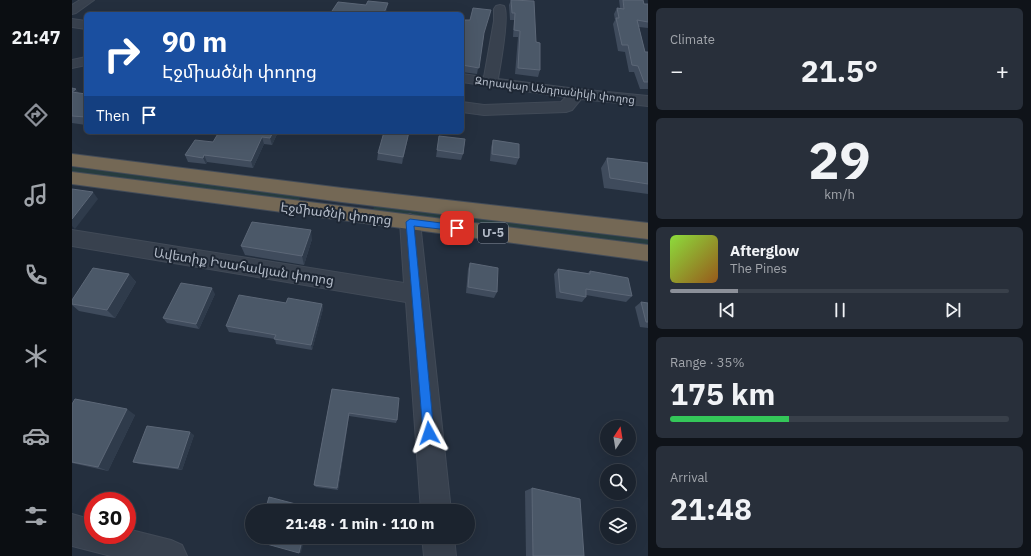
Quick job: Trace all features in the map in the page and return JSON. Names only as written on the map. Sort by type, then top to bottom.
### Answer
[{"type":"highway","name":"Էջմիածնի փողոց","points":[[72,160],[340,204],[410,222],[648,253]]},
{"type":"highway","name":"Էջմիածնի փողոց","points":[[72,178],[340,204],[648,231]]},
{"type":"street","points":[[72,10],[88,0]]},
{"type":"street","points":[[490,82],[500,21],[500,9]]},
{"type":"street","points":[[72,23],[84,25]]},
{"type":"street","points":[[72,64],[84,61]]},
{"type":"street","name":"Զորավար Անդրանիկի փողոց","points":[[464,78],[577,94],[648,101]]},
{"type":"street","points":[[464,107],[484,110],[566,107],[577,94]]},
{"type":"street","points":[[410,222],[435,504]]},
{"type":"street","name":"Ավետիք Իսահակյան փողոց","points":[[72,238],[416,294]]},
{"type":"street","points":[[72,530],[172,556]]},
{"type":"street","points":[[439,544],[440,556]]},
{"type":"green space","points":[[72,167],[300,196],[299,202],[72,172]]},
{"type":"green space","points":[[374,205],[648,240],[648,246],[373,212]]},
{"type":"building","points":[[511,0],[534,1],[536,42],[540,43],[540,70],[518,68],[520,31],[514,30],[515,13],[512,13]]},
{"type":"building","points":[[623,0],[643,0],[644,4],[648,4],[648,22],[637,20],[645,52],[648,52],[648,82],[644,82],[638,66],[632,65],[628,45],[622,45],[616,18],[619,18],[617,8],[624,9]]},
{"type":"building","points":[[368,1],[388,3],[384,12],[331,12],[338,2],[366,5]]},
{"type":"building","points":[[473,8],[491,10],[484,33],[479,68],[464,65],[464,23],[465,20],[470,20]]},
{"type":"building","points":[[72,92],[84,94],[84,117],[72,116]]},
{"type":"building","points":[[218,134],[272,134],[270,138],[262,137],[251,161],[204,155],[203,158],[185,155],[195,140],[213,142]]},
{"type":"building","points":[[383,134],[409,134],[403,157],[378,153]]},
{"type":"building","points":[[439,136],[465,139],[463,154],[437,150]]},
{"type":"building","points":[[493,140],[519,144],[519,158],[492,154]]},
{"type":"building","points":[[607,158],[648,163],[648,184],[610,178]]},
{"type":"building","points":[[72,189],[93,192],[72,219]]},
{"type":"building","points":[[252,222],[311,230],[302,256],[241,246]]},
{"type":"building","points":[[470,263],[498,268],[497,292],[468,287]]},
{"type":"building","points":[[93,268],[129,274],[107,310],[72,304],[72,300]]},
{"type":"building","points":[[558,269],[590,274],[590,271],[628,278],[632,296],[586,289],[586,297],[560,292]]},
{"type":"building","points":[[181,283],[212,288],[196,324],[163,318]]},
{"type":"building","points":[[239,295],[286,303],[288,298],[322,304],[311,345],[274,339],[276,335],[226,326]]},
{"type":"building","points":[[641,302],[648,303],[648,322],[646,322]]},
{"type":"building","points":[[332,389],[399,398],[397,420],[349,413],[337,488],[314,485]]},
{"type":"building","points":[[75,399],[127,409],[98,467],[72,462],[72,404]]},
{"type":"building","points":[[147,426],[190,432],[178,468],[133,462]]},
{"type":"building","points":[[532,488],[580,499],[584,556],[533,556]]},
{"type":"building","points":[[269,497],[296,504],[267,504]]},
{"type":"building","points":[[267,544],[301,544],[299,553]]},
{"type":"route","points":[[429,433],[410,222],[457,228]]}]
